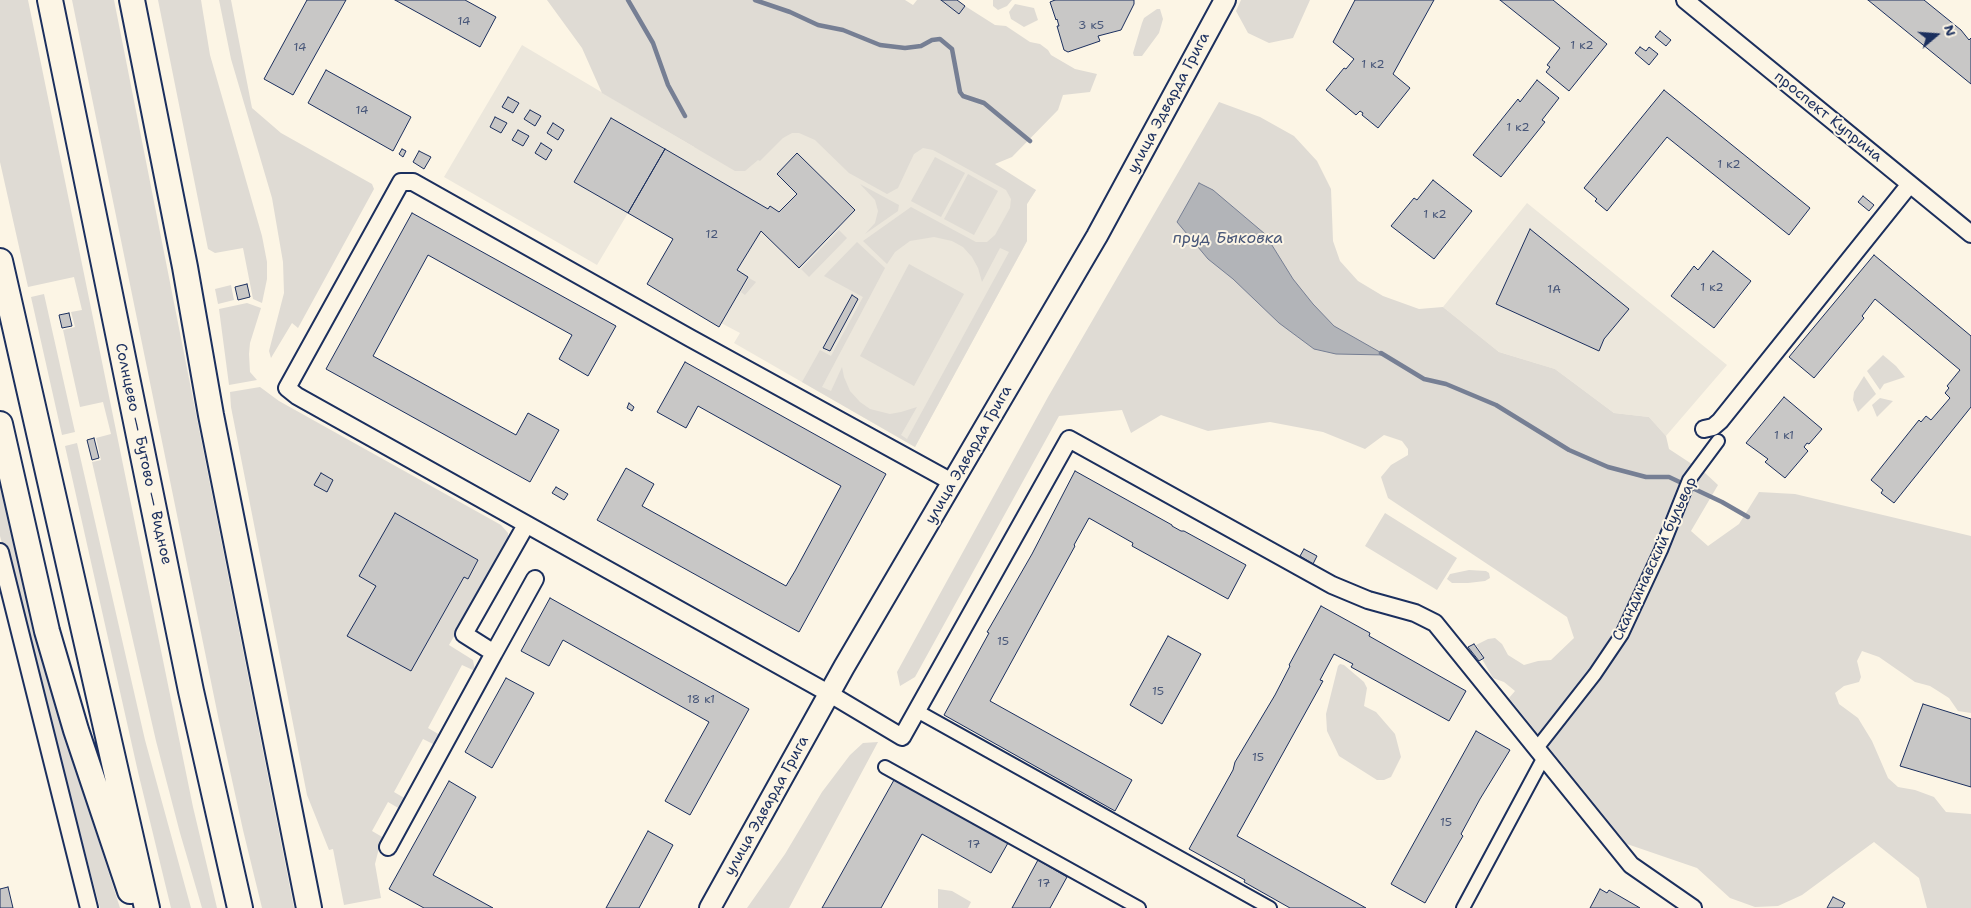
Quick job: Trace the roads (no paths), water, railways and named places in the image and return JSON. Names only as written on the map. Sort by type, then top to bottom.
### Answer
[{"type":"main road","name":"Солнцево — Бутово — Видное","points":[[50,0],[191,691],[240,908]]},
{"type":"main road","points":[[132,0],[185,267],[211,414],[309,908]]},
{"type":"main road","points":[[0,261],[147,908]]},
{"type":"main road","points":[[0,424],[47,631],[76,730],[116,854],[136,908]]},
{"type":"street","name":"улица Эдварда Грига","points":[[710,908],[952,482],[1097,236],[1225,0]]},
{"type":"street","name":"проспект Куприна","points":[[1685,0],[1971,234]]},
{"type":"street","points":[[952,482],[694,341],[419,184],[412,182],[401,182],[287,388],[297,396],[830,694],[902,737],[1069,439],[1332,585],[1360,598],[1415,613],[1429,619],[1445,634],[1631,864],[1693,908]]},
{"type":"street","points":[[1704,429],[1712,427],[1720,421],[1910,184]]},
{"type":"street","name":"Скандинавский бульвар","points":[[1464,908],[1541,752],[1622,634],[1661,550],[1686,486],[1718,441]]},
{"type":"street","points":[[494,653],[464,634],[526,525]]},
{"type":"street","points":[[0,552],[89,908]]},
{"type":"street","points":[[388,847],[535,580]]},
{"type":"street","points":[[917,711],[1270,908]]},
{"type":"street","points":[[885,767],[1139,908]]},
{"type":"water","name":"пруд Быковка","points":[[1199,183],[1213,190],[1265,234],[1293,279],[1334,326],[1385,355],[1336,354],[1314,349],[1279,323],[1233,279],[1208,259],[1177,222]]},
{"type":"waterway","points":[[628,0],[653,43],[668,85],[685,116]]},
{"type":"waterway","points":[[755,0],[790,12],[818,25],[843,30],[880,45],[905,48],[921,46],[932,40],[940,39],[952,49],[960,92],[963,96],[984,103],[1030,141]]},
{"type":"waterway","points":[[1381,353],[1424,379],[1446,384],[1496,405],[1569,450],[1608,467],[1646,477],[1669,477],[1722,502],[1748,517]]}]
